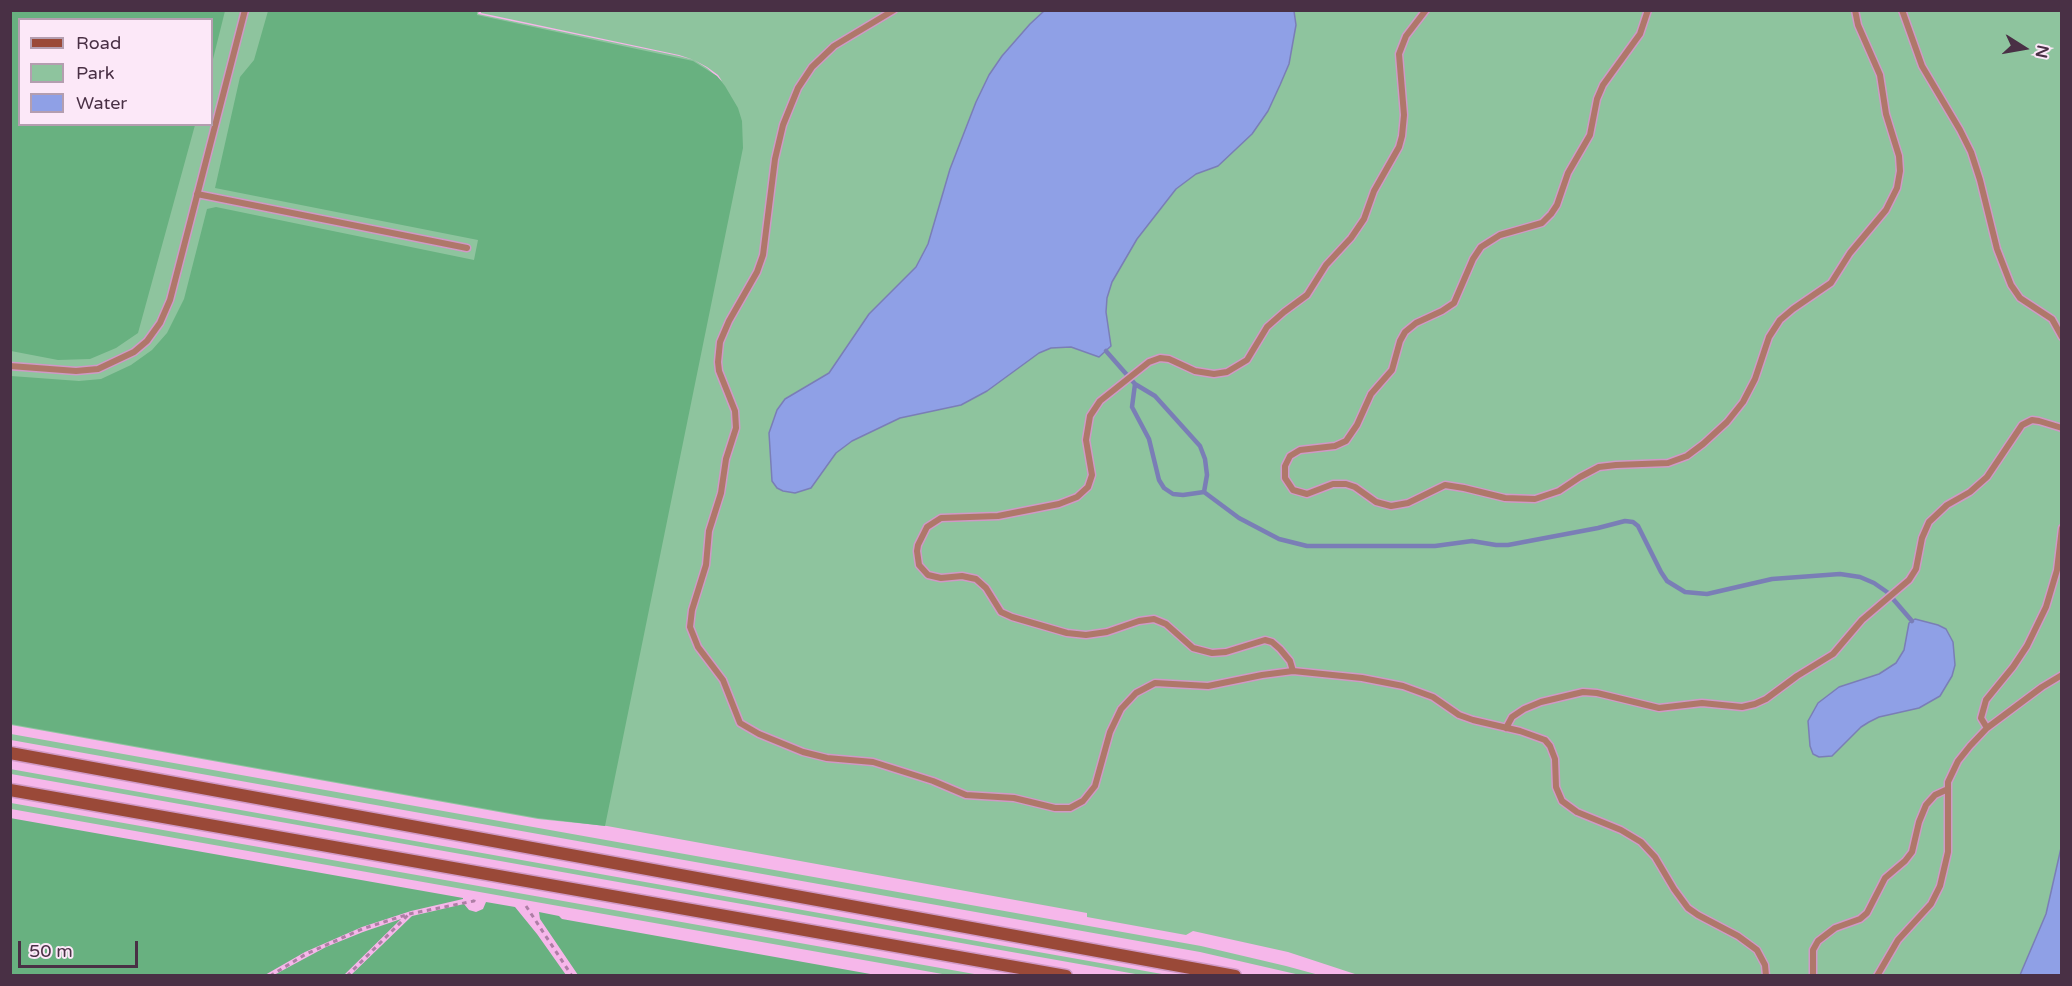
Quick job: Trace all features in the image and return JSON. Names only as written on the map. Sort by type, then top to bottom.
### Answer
[{"type":"street","points":[[10,753],[1235,975]]},
{"type":"street","points":[[10,790],[1066,975]]},
{"type":"lane","points":[[10,366],[76,371],[98,369],[134,352],[160,323],[170,300],[245,10]]},
{"type":"lane","points":[[894,10],[834,46],[812,67],[798,88],[783,126],[775,159],[763,255],[757,272],[729,321],[720,342],[719,371],[735,411],[736,428],[726,459],[721,493],[709,531],[706,566],[692,610],[690,627],[698,647],[723,680],[738,720],[759,734],[816,756],[873,762],[972,796],[1014,798],[1055,808],[1070,808],[1078,805],[1090,794],[1099,776],[1115,722],[1129,700],[1146,687],[1161,682],[1208,686],[1293,671],[1353,677],[1403,686],[1433,697],[1459,715],[1545,740],[1556,759],[1556,787],[1562,801],[1577,812],[1621,830],[1641,842],[1655,858],[1688,908],[1738,936],[1757,950],[1765,965],[1766,975]]},
{"type":"lane","points":[[1293,671],[1287,656],[1268,640],[1254,642],[1226,652],[1208,653],[1193,648],[1166,624],[1154,619],[1139,621],[1093,635],[1074,634],[1006,615],[995,604],[986,588],[976,579],[962,576],[934,577],[922,570],[917,558],[918,545],[923,532],[936,520],[946,517],[998,516],[1066,503],[1081,494],[1088,487],[1092,475],[1086,440],[1090,416],[1100,401],[1149,362],[1160,358],[1169,359],[1201,373],[1214,374],[1227,372],[1247,360],[1273,321],[1307,295],[1326,265],[1358,229],[1374,191],[1399,147],[1404,115],[1399,54],[1406,36],[1426,10]]},
{"type":"lane","points":[[1648,10],[1640,34],[1603,85],[1597,99],[1590,135],[1568,173],[1557,205],[1551,214],[1542,223],[1500,235],[1481,247],[1473,259],[1454,303],[1416,323],[1405,332],[1400,341],[1392,370],[1371,394],[1357,425],[1346,441],[1335,446],[1300,450],[1290,456],[1285,466],[1285,478],[1293,490],[1307,494],[1333,484],[1346,484],[1355,487],[1376,502],[1391,506],[1408,503],[1445,485],[1505,498],[1535,500],[1559,491],[1599,467],[1668,463],[1687,456],[1703,444],[1727,422],[1743,402],[1757,374],[1769,337],[1780,320],[1831,283],[1850,253],[1886,210],[1897,188],[1900,171],[1899,156],[1886,114],[1880,75],[1858,25],[1855,10]]},
{"type":"lane","points":[[1902,10],[1922,66],[1971,152],[1997,249],[2011,285],[2020,298],[2052,319],[2061,337]]},
{"type":"lane","points":[[197,194],[467,248]]},
{"type":"lane","points":[[1506,728],[1512,717],[1524,709],[1541,702],[1583,692],[1610,696],[1654,708],[1702,703],[1737,707],[1755,704],[1772,696],[1797,676],[1833,654],[1862,620],[1909,579],[1916,569],[1922,538],[1929,522],[1947,505],[1970,492],[1987,477],[2018,428],[2026,422],[2035,420],[2061,429]]},
{"type":"lane","points":[[1987,728],[1981,718],[1983,708],[1989,696],[2027,646],[2046,607],[2057,570],[2061,528]]},
{"type":"lane","points":[[1877,975],[1898,940],[1931,904],[1940,886],[1948,852],[1948,789],[1951,775],[1962,755],[1987,728],[2061,675]]},
{"type":"lane","points":[[1813,975],[1812,956],[1818,941],[1834,928],[1860,919],[1867,913],[1885,878],[1912,852],[1919,822],[1926,805],[1935,795],[1948,789]]},
{"type":"path","points":[[270,975],[325,945],[362,929],[409,914],[474,901],[475,897]]},
{"type":"path","points":[[526,906],[572,975]]},
{"type":"path","points":[[347,975],[409,914]]},
{"type":"green space","points":[[10,11],[479,11],[478,14],[694,60],[679,55],[481,13],[481,11],[2061,11],[2061,975],[1358,975],[1288,952],[1193,931],[1186,935],[1087,917],[1087,913],[607,826],[538,819],[11,725]],"holes":[[[694,60],[718,75],[722,81]]]},
{"type":"green space","points":[[10,11],[225,11],[213,59],[213,18],[18,18],[18,126],[195,126],[138,333],[116,348],[90,359],[58,360],[11,351]]},
{"type":"green space","points":[[268,11],[477,11],[477,15],[693,61],[717,76],[738,108],[742,121],[743,148],[605,826],[538,818],[11,724],[11,376],[79,381],[101,379],[131,365],[152,350],[167,333],[184,299],[207,209],[216,207],[474,260],[478,240],[215,188],[240,77],[254,60]]},
{"type":"green space","points":[[11,734],[1201,946],[1319,975],[1300,975],[1200,952],[11,740]]},
{"type":"green space","points":[[10,769],[1170,975],[1141,975],[11,774]]},
{"type":"green space","points":[[11,803],[980,975],[948,975],[11,809]]},
{"type":"green space","points":[[10,818],[463,899],[411,911],[362,927],[305,952],[265,975],[11,975]]},
{"type":"green space","points":[[486,902],[515,907],[566,975],[351,975],[412,916],[464,904],[469,910],[476,912],[483,909]]},
{"type":"green space","points":[[539,912],[559,916],[562,919],[876,975],[578,975],[540,919]]},
{"type":"green space","points":[[401,919],[344,975],[274,975],[326,947]]},
{"type":"water","points":[[1044,11],[1294,11],[1296,25],[1289,64],[1268,111],[1252,134],[1218,166],[1196,174],[1176,189],[1137,239],[1112,282],[1106,312],[1111,346],[1099,357],[1071,347],[1051,348],[1039,353],[987,391],[961,405],[900,418],[852,441],[836,453],[811,488],[795,493],[777,488],[772,481],[769,433],[777,410],[785,399],[829,373],[869,314],[916,267],[928,244],[950,169],[989,75],[1002,56]]},
{"type":"water","points":[[1915,619],[1946,629],[1953,642],[1955,665],[1952,676],[1940,696],[1919,708],[1879,717],[1869,722],[1832,756],[1819,757],[1813,754],[1808,721],[1818,703],[1839,687],[1879,674],[1896,663],[1904,650],[1909,623]]},
{"type":"water","points":[[2061,848],[2061,975],[2020,975],[2046,914]]},
{"type":"waterway","points":[[1106,351],[1135,384],[1155,396],[1200,446],[1205,459],[1207,475],[1204,492],[1239,518],[1279,539],[1307,546],[1435,546],[1472,541],[1508,545],[1625,521],[1633,522],[1638,526],[1667,581],[1685,592],[1707,594],[1772,579],[1840,574],[1860,577],[1874,583],[1887,592],[1912,621]]},
{"type":"waterway","points":[[1135,384],[1132,407],[1149,439],[1159,480],[1164,488],[1173,494],[1204,492]]}]
